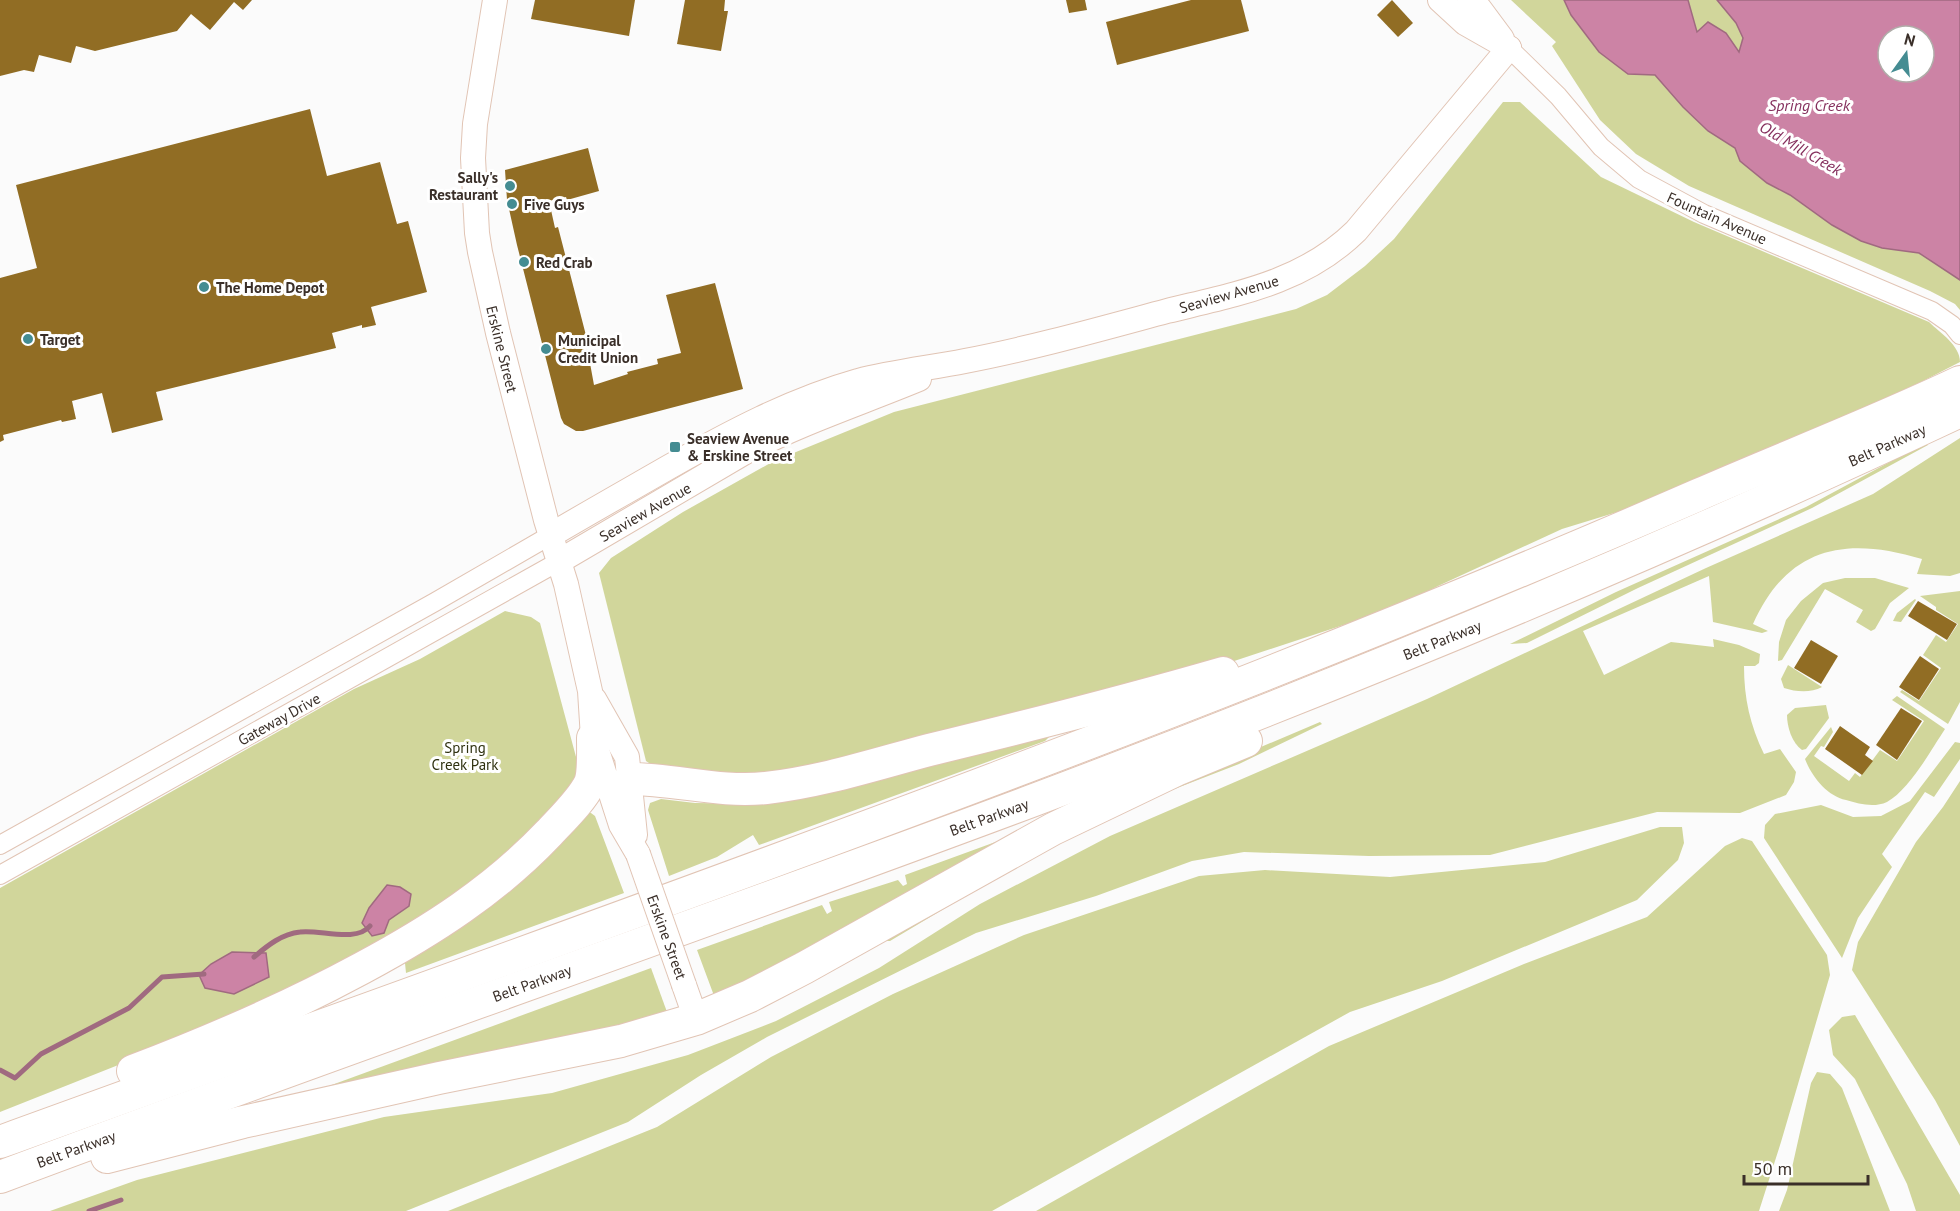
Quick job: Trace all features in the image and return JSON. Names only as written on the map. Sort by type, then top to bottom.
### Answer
[{"type":"highway","name":"Belt Parkway","points":[[0,1177],[1033,800],[1363,672],[1611,568],[1950,401]]},
{"type":"highway","name":"Belt Parkway","points":[[0,1142],[1016,772],[1344,644],[1521,571],[1950,401]]},
{"type":"highway","points":[[0,1177],[106,1157],[243,1122],[621,1041],[696,1019],[750,996],[804,968],[1093,809],[1176,770],[1472,647],[1611,568]]},
{"type":"highway","points":[[630,779],[744,789],[793,783],[1052,720],[1225,672],[1344,644]]},
{"type":"highway","points":[[0,1121],[193,1048],[267,1016],[334,983],[438,925],[502,877],[542,841],[569,811],[591,782],[593,738]]},
{"type":"main road","name":"Erskine Street","points":[[495,0],[475,124],[473,158],[477,233],[498,333],[558,562],[566,584],[590,692],[593,738],[621,825],[638,854],[696,1019]]},
{"type":"main road","name":"Fountain Avenue","points":[[1440,0],[1465,23],[1509,48]]},
{"type":"main road","name":"Fountain Avenue","points":[[1470,0],[1479,8],[1509,48]]},
{"type":"main road","name":"Seaview Avenue","points":[[551,535],[734,431],[788,406],[858,381],[1021,349],[1244,292],[1281,280],[1315,263],[1356,231],[1509,48]]},
{"type":"main road","name":"Seaview Avenue","points":[[558,562],[747,451],[813,419],[963,362]]},
{"type":"main road","name":"Erskine Street","points":[[590,692],[627,757],[638,854]]},
{"type":"street","name":"Fountain Avenue","points":[[1509,48],[1558,96],[1601,147],[1639,179],[1704,214],[1932,311],[1952,325],[1960,335]]},
{"type":"street","name":"Gateway Drive","points":[[0,845],[425,608],[551,535]]},
{"type":"street","name":"Gateway Drive","points":[[0,875],[558,562]]},
{"type":"green space","name":"Spring Creek","points":[[1511,0],[1960,0],[1960,310],[1955,304],[1930,291],[1689,186],[1636,154],[1600,120],[1552,46],[1556,42]]},
{"type":"green space","points":[[1503,102],[1520,102],[1601,177],[1694,222],[1929,322],[1957,350],[1960,362],[1676,494],[1562,529],[1398,607],[1216,667],[801,773],[733,777],[718,771],[699,774],[652,765],[646,761],[599,573],[611,558],[683,512],[774,461],[894,412],[1296,309],[1327,295],[1365,266],[1394,239]]},
{"type":"green space","points":[[1960,438],[1960,573],[1950,576],[1917,574],[1922,559],[1868,548],[1844,549],[1822,554],[1802,563],[1783,578],[1767,598],[1753,624],[1768,631],[1762,633],[1713,622],[1709,576],[1583,631],[1604,675],[1671,642],[1714,647],[1713,639],[1739,645],[1760,654],[1759,663],[1755,666],[1744,666],[1747,700],[1755,733],[1764,754],[1780,749],[1796,772],[1794,782],[1786,795],[1740,813],[1657,812],[1490,855],[1369,856],[1244,852],[1192,861],[1096,896],[976,933],[767,1037],[701,1075],[628,1122],[406,1211],[50,1211],[137,1180],[384,1117],[552,1093],[688,1055],[776,1021],[879,968],[980,904],[1110,836],[1427,699],[1706,568],[1873,494]]},
{"type":"green space","points":[[1925,443],[1928,445],[1812,508],[1638,588],[1527,643],[1510,644],[1616,592],[1806,507]]},
{"type":"green space","points":[[1845,578],[1875,578],[1909,588],[1890,603],[1875,629],[1871,631],[1856,622],[1863,610],[1825,589],[1782,660],[1778,661],[1779,642],[1786,620],[1801,601],[1823,583]]},
{"type":"green space","points":[[1960,591],[1960,702],[1948,724],[1900,692],[1902,690],[1919,701],[1941,668],[1923,655],[1936,635],[1946,642],[1958,624],[1920,596]]},
{"type":"green space","points":[[1915,599],[1901,622],[1893,621],[1897,613]]},
{"type":"green space","name":"Spring Creek Park","points":[[505,611],[531,617],[540,623],[579,768],[577,769],[580,782],[515,858],[292,996],[0,1112],[0,888],[354,689],[420,659]]},
{"type":"green space","points":[[1788,665],[1822,687],[1803,691],[1784,688],[1781,679]]},
{"type":"green space","points":[[1897,696],[1945,729],[1912,779],[1887,802],[1866,805],[1839,798],[1816,779],[1805,759],[1831,727],[1833,732],[1824,747],[1821,746],[1814,756],[1849,781],[1855,773],[1860,777],[1880,750],[1897,761],[1924,721],[1892,700]]},
{"type":"green space","points":[[1826,705],[1829,718],[1806,749],[1802,750],[1795,743],[1791,734],[1787,715],[1795,708]]},
{"type":"green space","points":[[1320,722],[1322,724],[1239,764],[1128,807],[1004,873],[890,941],[884,941],[979,883],[1157,791]]},
{"type":"green space","points":[[1051,735],[1045,741],[759,845],[753,835],[717,857],[669,876],[648,810],[650,803],[661,799],[695,803],[767,804],[849,787]]},
{"type":"green space","points":[[1955,742],[1960,743],[1960,759],[1934,797],[1925,792],[1882,854],[1892,867],[1858,918],[1842,958],[1764,838],[1765,825],[1775,814],[1821,805],[1853,817],[1881,816],[1910,801]]},
{"type":"green space","points":[[1960,781],[1960,1146],[1935,1100],[1852,970],[1858,942],[1916,842]]},
{"type":"green space","points":[[584,813],[591,813],[595,816],[624,893],[406,973],[405,963],[504,895]]},
{"type":"green space","points":[[1056,820],[718,995],[713,993],[697,950],[822,905],[827,914],[832,911],[829,902],[898,880],[903,886],[907,884],[905,875]]},
{"type":"green space","points":[[1660,827],[1682,827],[1684,843],[1678,860],[1637,900],[1442,981],[1350,1012],[992,1211],[448,1211],[657,1127],[771,1057],[893,994],[1024,935],[1199,876],[1265,870],[1390,877],[1545,862]]},
{"type":"green space","points":[[1742,838],[1752,841],[1827,955],[1830,975],[1759,1211],[1036,1211],[1329,1046],[1524,964],[1647,917],[1725,846]]},
{"type":"green space","points":[[651,968],[667,1012],[665,1016],[307,1094]]},
{"type":"green space","points":[[1855,1015],[1960,1195],[1960,1211],[1916,1211],[1907,1184],[1855,1079],[1833,1055],[1829,1030],[1842,1017]]},
{"type":"green space","points":[[1817,1072],[1830,1074],[1842,1088],[1890,1211],[1779,1211],[1787,1190],[1811,1083]]},
{"type":"water","name":"Spring Creek","points":[[1564,0],[1688,0],[1697,32],[1708,22],[1726,33],[1739,52],[1743,38],[1736,23],[1717,0],[1960,0],[1960,280],[1919,253],[1882,248],[1861,241],[1832,225],[1790,195],[1767,183],[1740,161],[1735,148],[1708,131],[1655,75],[1628,74],[1599,52],[1571,15]]},
{"type":"water","points":[[387,885],[400,887],[411,894],[409,906],[389,920],[384,933],[372,936],[362,923],[369,908]]},
{"type":"water","points":[[232,952],[266,953],[269,977],[234,994],[205,988],[199,975],[211,964]]},
{"type":"building","points":[[0,0],[252,0],[243,10],[234,2],[210,30],[191,14],[177,31],[95,51],[76,46],[71,63],[39,55],[34,72],[24,70],[0,76]]},
{"type":"building","points":[[535,0],[635,0],[629,36],[531,19]]},
{"type":"building","points":[[685,0],[725,0],[724,11],[728,11],[721,51],[677,44]]},
{"type":"building","points":[[1066,0],[1085,0],[1087,10],[1069,13]]},
{"type":"building","points":[[1191,0],[1241,0],[1249,31],[1117,65],[1106,22]]},
{"type":"building","points":[[1392,0],[1413,23],[1398,37],[1377,15]]},
{"type":"building","name":"The Home Depot","points":[[310,109],[327,176],[380,162],[397,224],[408,221],[427,292],[371,307],[376,325],[362,328],[362,325],[332,333],[336,348],[156,392],[163,420],[112,433],[102,393],[72,401],[76,419],[62,422],[61,420],[3,435],[4,440],[0,442],[0,278],[37,268],[16,185]]},
{"type":"building","points":[[588,148],[599,191],[567,200],[566,197],[549,201],[555,228],[558,227],[589,347],[587,347],[594,385],[628,374],[627,372],[658,364],[657,359],[681,353],[666,295],[715,283],[743,389],[583,431],[576,431],[564,424],[517,245],[507,200],[505,170]]},
{"type":"building","points":[[1918,601],[1957,624],[1947,640],[1908,616]]},
{"type":"building","points":[[1811,640],[1838,656],[1821,684],[1794,668]]},
{"type":"building","points":[[1920,656],[1939,669],[1919,700],[1899,687]]},
{"type":"building","points":[[1901,708],[1922,721],[1897,760],[1876,745]]},
{"type":"building","points":[[1840,726],[1870,747],[1865,755],[1873,761],[1862,775],[1825,749]]},
{"type":"waterway","points":[[254,957],[276,941],[293,933],[347,935],[364,931],[370,926]]},
{"type":"waterway","points":[[0,1070],[15,1078],[41,1054],[129,1008],[162,977],[204,974]]},
{"type":"waterway","points":[[89,1211],[121,1200]]},
{"type":"place","name":"Sally's Restaurant","points":[[510,186]]},
{"type":"place","name":"Five Guys","points":[[512,204]]},
{"type":"place","name":"Red Crab","points":[[524,262]]},
{"type":"place","name":"The Home Depot","points":[[204,287]]},
{"type":"place","name":"Target","points":[[28,339]]},
{"type":"place","name":"Municipal Credit Union","points":[[546,349]]},
{"type":"place","name":"Seaview Avenue & Erskine Street","points":[[675,447]]},
{"type":"water label","name":"Old Mill Creek","points":[[1801,148]]}]
